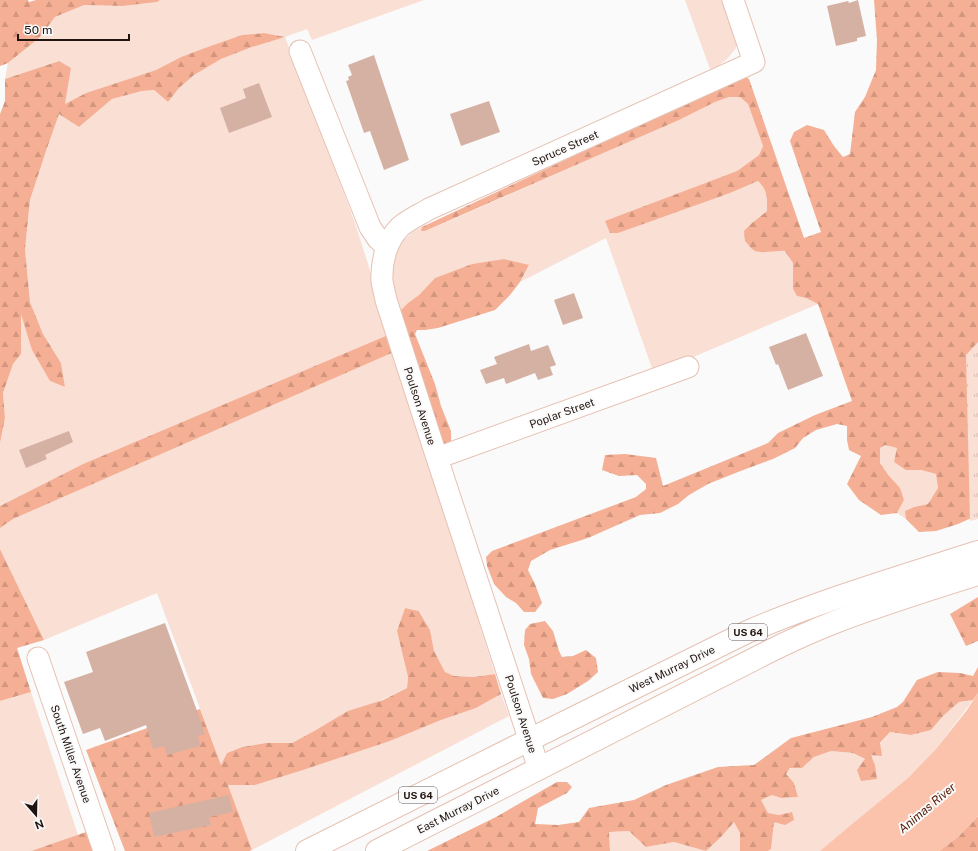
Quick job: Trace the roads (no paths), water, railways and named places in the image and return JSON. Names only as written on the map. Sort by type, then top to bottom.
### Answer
[{"type":"highway","name":"West Murray Drive","points":[[529,740],[747,632],[843,596],[978,552]]},
{"type":"highway","name":"US 64","points":[[539,769],[761,655],[812,631],[862,612],[978,574]]},
{"type":"highway","name":"US 64","points":[[308,851],[529,740]]},
{"type":"highway","name":"East Murray Drive","points":[[378,851],[539,769]]},
{"type":"street","name":"Spruce Street","points":[[387,246],[393,234],[401,226],[413,218],[754,62],[733,0]]},
{"type":"street","points":[[300,51],[370,227],[378,238],[387,246]]},
{"type":"street","name":"Poulson Avenue","points":[[387,246],[383,261],[382,282],[386,300],[539,769]]},
{"type":"street","name":"Poplar Street","points":[[437,458],[688,368]]},
{"type":"street","name":"South Miller Avenue","points":[[38,658],[104,851]]},
{"type":"water","name":"Animas River","points":[[978,693],[978,816],[959,836],[939,851],[820,851],[908,778],[936,749],[967,710]]}]
